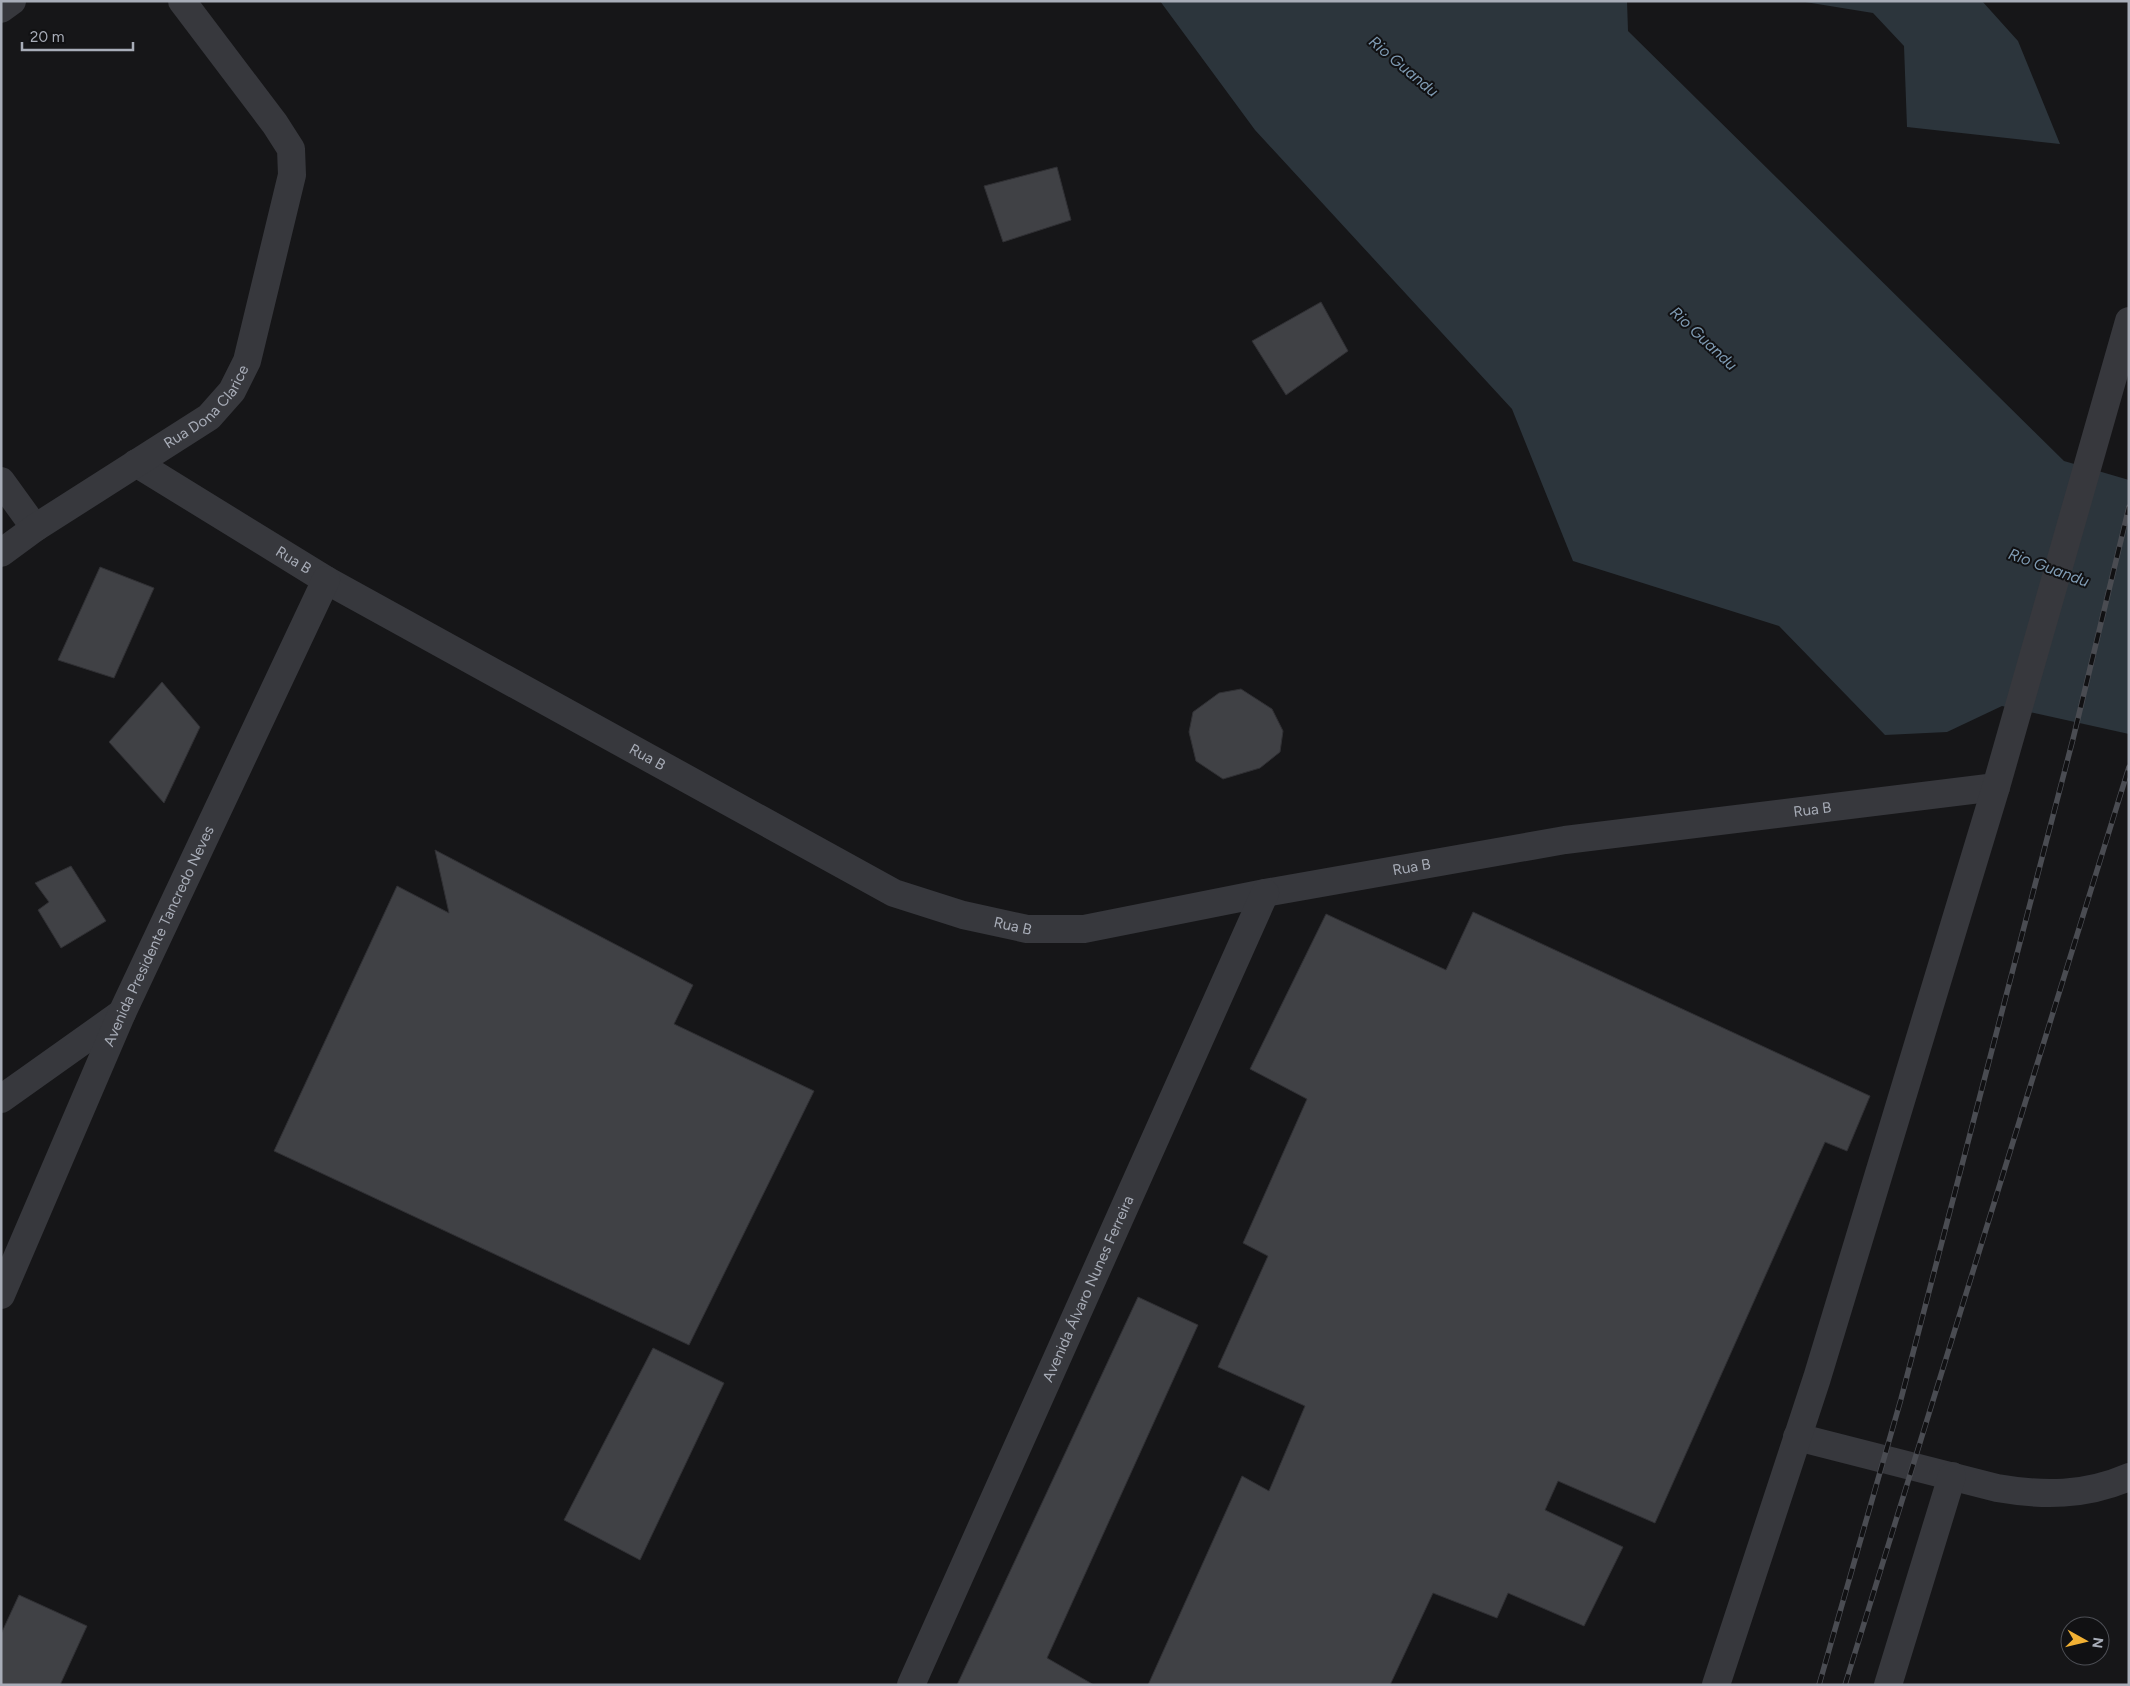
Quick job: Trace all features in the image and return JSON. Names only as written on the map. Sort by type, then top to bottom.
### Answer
[{"type":"street","points":[[1,9],[12,1]]},
{"type":"street","name":"Rua Dona Clarice","points":[[1,553],[35,528],[209,417],[232,391],[247,360],[292,175],[291,149],[275,124],[182,1]]},
{"type":"street","points":[[1716,1685],[1797,1437],[1996,787],[2129,321]]},
{"type":"street","name":"Rua B","points":[[136,463],[326,580],[885,888],[903,896],[963,915],[1027,928],[1084,930],[1265,893],[1565,840],[1996,787]]},
{"type":"street","points":[[1,481],[35,528]]},
{"type":"street","name":"Avenida Presidente Tancredo Neves","points":[[1,1295],[122,1013],[326,580]]},
{"type":"street","name":"Avenida Álvaro Nunes Ferreira","points":[[911,1685],[1265,893]]},
{"type":"street","points":[[1,1099],[122,1013]]},
{"type":"street","points":[[1797,1437],[2028,1493],[2058,1495],[2088,1491],[2129,1478]]},
{"type":"street","points":[[1888,1685],[1952,1476]]},
{"type":"water","name":"Rio Guandu","points":[[1160,1],[1627,1],[1628,31],[2064,461],[2129,480],[2129,734],[2002,706],[1947,732],[1885,735],[1779,626],[1573,561],[1512,409],[1255,130]]},
{"type":"water","points":[[1799,1],[1982,1],[2018,41],[2060,144],[1907,127],[1904,46],[1873,13]]},
{"type":"building","points":[[1057,167],[1071,220],[1003,242],[984,186]]},
{"type":"building","points":[[1321,302],[1348,351],[1286,395],[1252,341]]},
{"type":"building","points":[[100,567],[154,588],[114,678],[58,660]]},
{"type":"building","points":[[162,682],[200,727],[164,803],[109,742]]},
{"type":"building","points":[[1241,689],[1272,709],[1283,731],[1280,752],[1260,768],[1223,779],[1196,761],[1189,732],[1193,712],[1219,693]]},
{"type":"building","points":[[435,850],[693,985],[674,1024],[814,1091],[689,1345],[274,1151],[397,886],[449,913]]},
{"type":"building","points":[[71,866],[106,921],[61,948],[38,910],[49,902],[35,883]]},
{"type":"building","points":[[1473,912],[1870,1096],[1847,1151],[1825,1142],[1655,1523],[1558,1481],[1545,1510],[1623,1547],[1584,1626],[1508,1593],[1497,1618],[1433,1593],[1390,1685],[1148,1685],[1242,1476],[1269,1491],[1305,1406],[1218,1367],[1268,1256],[1243,1243],[1307,1099],[1250,1069],[1326,914],[1446,970]]},
{"type":"building","points":[[1138,1297],[1198,1325],[1047,1658],[1094,1685],[957,1685]]},
{"type":"building","points":[[653,1348],[724,1383],[640,1560],[564,1520]]},
{"type":"building","points":[[19,1595],[87,1626],[60,1685],[1,1685],[1,1634]]},
{"type":"railway","points":[[1819,1685],[1901,1399],[2073,739],[2129,507]]},
{"type":"railway","points":[[1845,1685],[2129,767]]}]
